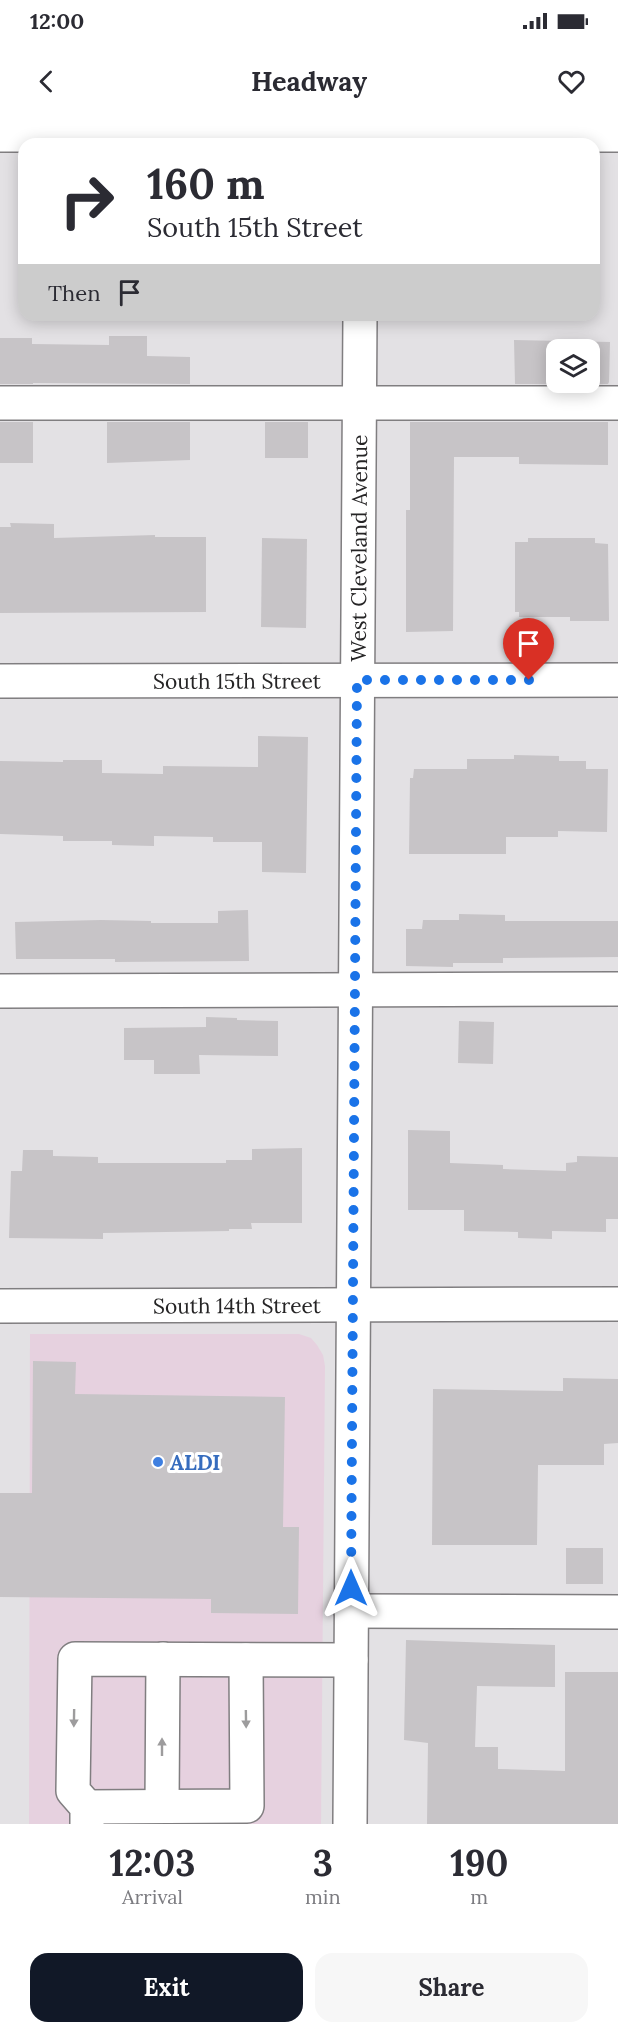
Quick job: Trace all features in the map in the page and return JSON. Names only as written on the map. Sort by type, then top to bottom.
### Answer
[{"type":"street","points":[[0,135],[361,133],[618,135]]},
{"type":"street","name":"West Cleveland Avenue","points":[[350,1824],[360,321]]},
{"type":"street","points":[[0,403],[618,404]]},
{"type":"street","name":"South 15th Street","points":[[0,681],[618,680]]},
{"type":"street","points":[[0,991],[618,989]]},
{"type":"street","name":"South 14th Street","points":[[0,1306],[618,1304]]},
{"type":"street","points":[[351,1611],[618,1612]]},
{"type":"street","points":[[246,1660],[247,1806],[162,1806],[87,1815],[73,1791],[75,1659],[351,1660]]},
{"type":"street","points":[[162,1806],[163,1659]]},
{"type":"shaded area","points":[[30,1334],[299,1334],[311,1338],[323,1355],[325,1366],[321,1824],[29,1824]]},
{"type":"building","points":[[109,336],[147,336],[147,356],[190,357],[190,384],[0,384],[0,338],[32,338],[32,344],[109,345]]},
{"type":"building","points":[[514,340],[546,341],[546,384],[515,384]]},
{"type":"building","points":[[600,342],[610,342],[608,384],[600,384]]},
{"type":"building","points":[[0,422],[33,422],[33,463],[0,463]]},
{"type":"building","points":[[107,422],[190,422],[190,460],[107,463]]},
{"type":"building","points":[[265,422],[308,422],[308,458],[265,458]]},
{"type":"building","points":[[410,422],[608,422],[608,465],[519,464],[519,457],[454,457],[453,631],[406,632],[406,510],[410,510]]},
{"type":"building","points":[[10,523],[54,524],[54,538],[155,535],[155,537],[206,537],[206,612],[0,613],[0,527],[11,527]]},
{"type":"building","points":[[262,538],[307,539],[306,628],[261,627]]},
{"type":"building","points":[[528,538],[595,538],[595,543],[608,544],[609,621],[570,621],[570,617],[519,617],[519,612],[515,612],[515,542],[528,542]]},
{"type":"building","points":[[258,736],[308,737],[306,873],[262,872],[262,842],[213,842],[213,837],[154,836],[154,846],[112,845],[112,841],[63,841],[63,836],[0,834],[0,761],[102,760],[102,773],[163,774],[163,766],[258,767]]},
{"type":"building","points":[[514,755],[559,756],[559,761],[586,761],[586,769],[608,769],[607,832],[558,831],[558,837],[506,837],[506,854],[409,854],[410,778],[413,778],[414,769],[467,769],[467,759],[514,759]]},
{"type":"building","points":[[248,910],[249,961],[115,962],[115,959],[16,959],[15,922],[101,920],[218,923],[218,911]]},
{"type":"building","points":[[459,914],[505,915],[505,921],[618,921],[618,957],[503,958],[503,963],[453,963],[453,967],[406,966],[406,929],[422,929],[423,920],[459,920]]},
{"type":"building","points":[[206,1017],[278,1021],[278,1056],[199,1055],[200,1074],[154,1074],[154,1060],[124,1060],[124,1028],[206,1027]]},
{"type":"building","points":[[459,1021],[494,1022],[493,1064],[458,1063]]},
{"type":"building","points":[[408,1130],[450,1131],[450,1163],[503,1165],[503,1169],[566,1171],[566,1163],[577,1162],[577,1156],[618,1157],[618,1219],[606,1219],[606,1232],[552,1231],[552,1239],[518,1238],[518,1232],[464,1231],[464,1210],[408,1210]]},
{"type":"building","points":[[302,1148],[302,1223],[251,1223],[252,1229],[229,1229],[229,1231],[103,1233],[103,1239],[9,1238],[11,1171],[22,1171],[23,1150],[53,1150],[53,1156],[98,1157],[98,1163],[226,1163],[226,1160],[252,1160],[252,1149]]},
{"type":"building","name":"ALDI","points":[[33,1361],[76,1362],[75,1394],[285,1397],[283,1527],[299,1527],[298,1614],[211,1613],[211,1599],[0,1597],[0,1493],[32,1493]]},
{"type":"building","points":[[563,1378],[618,1379],[618,1443],[604,1444],[604,1465],[538,1465],[537,1545],[432,1545],[433,1389],[563,1391]]},
{"type":"building","points":[[566,1548],[603,1548],[603,1584],[566,1584]]},
{"type":"building","points":[[406,1640],[555,1645],[555,1687],[477,1686],[475,1747],[498,1747],[498,1769],[565,1771],[565,1672],[618,1672],[618,1824],[427,1824],[428,1743],[404,1740]]},
{"type":"place","name":"ALDI","points":[[158,1462]]},
{"type":"route","points":[[351,1588],[357,680],[529,680]]}]
